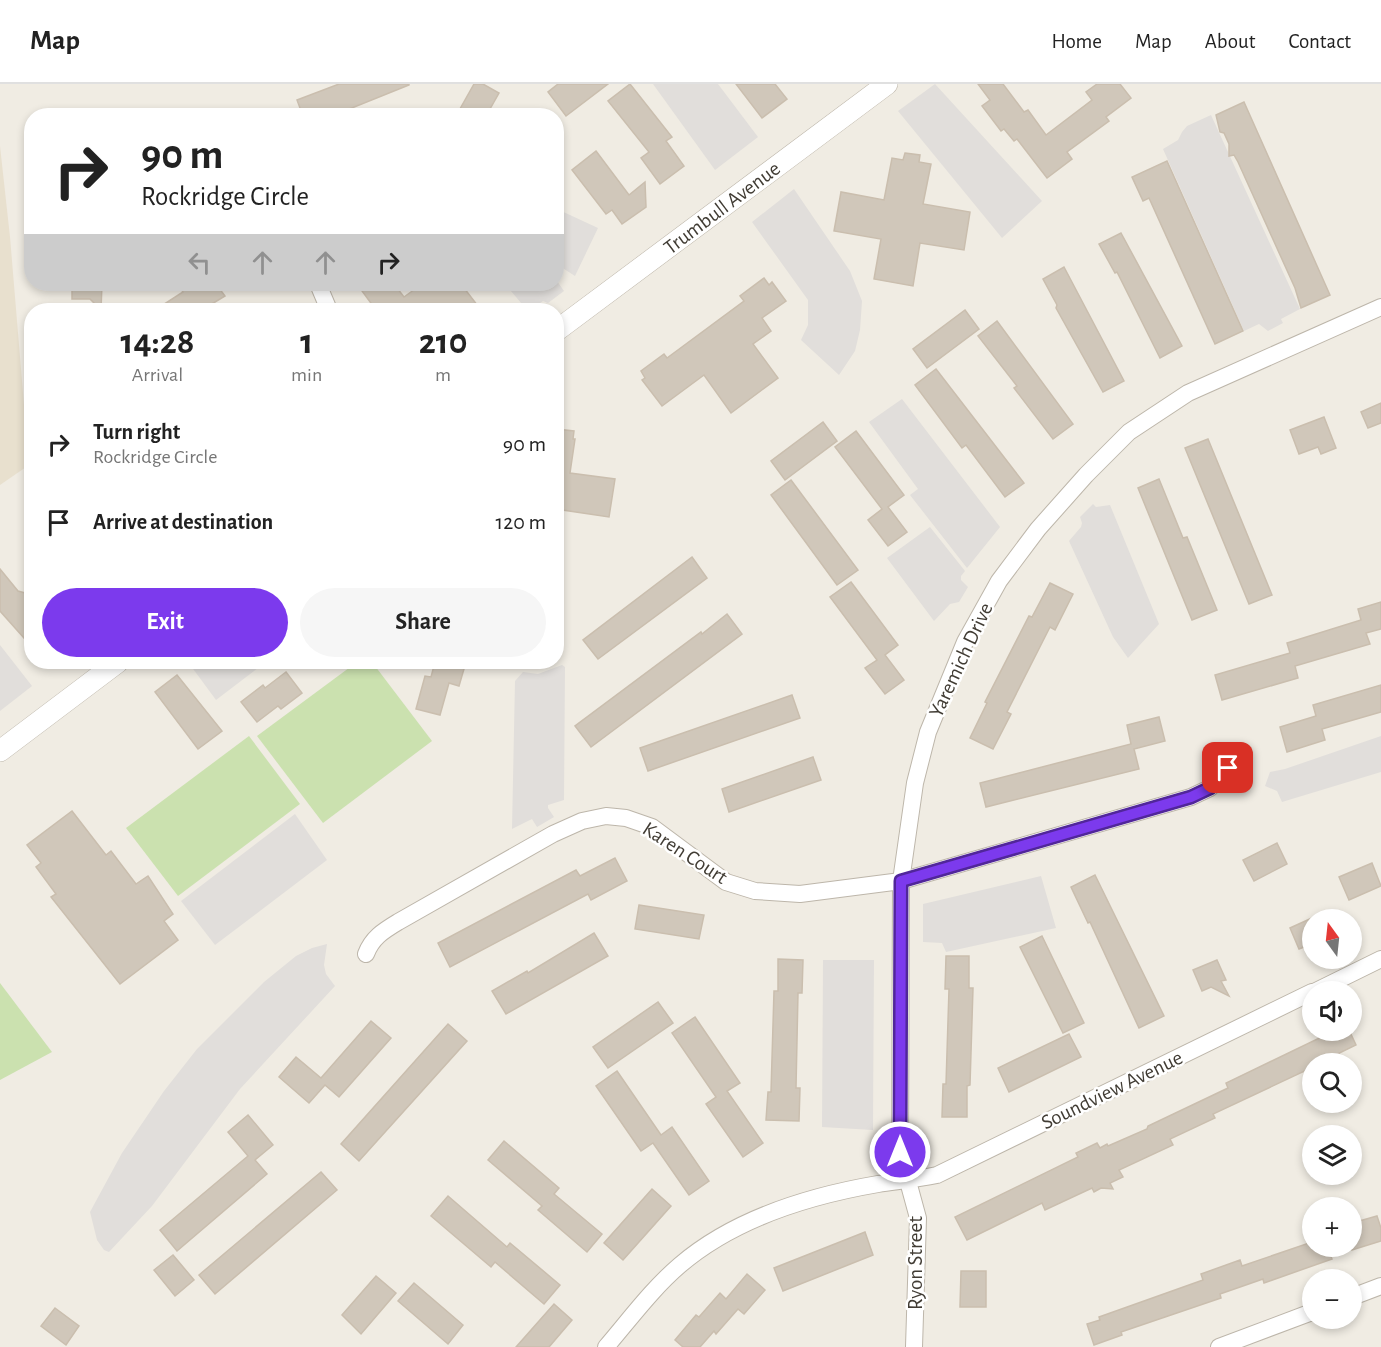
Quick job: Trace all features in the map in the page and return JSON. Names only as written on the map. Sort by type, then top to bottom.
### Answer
[{"type":"street","name":"Trumbull Avenue","points":[[564,325],[887,84]]},
{"type":"street","name":"Yaremich Drive","points":[[909,1180],[900,1152],[901,881],[915,783],[928,732],[965,642],[999,581],[1038,529],[1086,475],[1129,432],[1188,393],[1381,308]]},
{"type":"street","points":[[0,751],[109,669]]},
{"type":"street","name":"Karen Court","points":[[366,954],[369,944],[380,933],[398,922],[569,825],[606,816],[626,818],[646,824],[726,882],[755,891],[800,894],[901,881],[1191,797],[1210,788],[1228,768]]},
{"type":"street","name":"Soundview Avenue","points":[[1336,981],[1381,959]]},
{"type":"street","name":"Soundview Avenue","points":[[606,1347],[641,1305],[680,1265],[733,1229],[771,1211],[816,1197],[937,1175],[1302,997]]},
{"type":"street","name":"Ryon Street","points":[[909,1180],[918,1218],[914,1347]]},
{"type":"street","points":[[1362,1293],[1381,1286]]},
{"type":"street","points":[[1220,1347],[1302,1316]]},
{"type":"shaded area","points":[[653,84],[718,84],[758,137],[715,170]]},
{"type":"shaded area","points":[[935,84],[1042,201],[1002,238],[898,111]]},
{"type":"shaded area","points":[[1211,115],[1300,309],[1281,319],[1283,323],[1268,331],[1259,324],[1244,331],[1163,149],[1178,140],[1187,126]]},
{"type":"shaded area","points":[[0,146],[24,405],[24,468],[0,485]]},
{"type":"shaded area","points":[[794,189],[850,271],[862,301],[860,330],[855,351],[839,375],[801,340],[808,325],[808,300],[752,222]]},
{"type":"shaded area","points":[[564,212],[598,228],[575,276],[564,269]]},
{"type":"shaded area","points":[[511,291],[564,291],[548,303],[543,301],[521,303]]},
{"type":"shaded area","points":[[902,399],[1000,527],[967,568],[910,495],[918,489],[869,422]]},
{"type":"shaded area","points":[[1093,504],[1096,507],[1110,505],[1159,624],[1128,658],[1113,637],[1069,541],[1081,527],[1080,517]]},
{"type":"shaded area","points":[[930,527],[965,571],[961,580],[968,587],[959,602],[950,604],[934,621],[887,558]]},
{"type":"shaded area","points":[[0,645],[32,686],[0,711]]},
{"type":"shaded area","points":[[565,667],[564,800],[548,805],[554,817],[537,827],[532,819],[512,829],[515,681],[523,672],[538,674]]},
{"type":"shaded area","points":[[193,669],[257,669],[216,700]]},
{"type":"shaded area","points":[[1381,736],[1381,772],[1282,802],[1277,791],[1265,786],[1270,772]]},
{"type":"shaded area","points":[[295,814],[327,860],[215,945],[181,901]]},
{"type":"shaded area","points":[[1041,876],[1056,928],[946,952],[942,943],[923,942],[923,904]]},
{"type":"shaded area","points":[[327,944],[324,965],[326,974],[335,986],[240,1089],[152,1206],[109,1252],[104,1250],[97,1240],[90,1212],[122,1153],[164,1091],[197,1049],[264,982],[296,956]]},
{"type":"shaded area","points":[[823,960],[874,960],[873,1130],[822,1127]]},
{"type":"green space","points":[[348,669],[377,669],[432,741],[323,823],[257,736]]},
{"type":"green space","points":[[249,736],[300,804],[178,896],[126,828]]},
{"type":"green space","points":[[0,983],[52,1052],[0,1080]]},
{"type":"building","points":[[339,84],[409,84],[352,108],[300,108],[297,100]]},
{"type":"building","points":[[474,84],[483,84],[499,93],[491,108],[460,108]]},
{"type":"building","points":[[558,84],[608,84],[566,116],[564,108],[560,108],[548,92]]},
{"type":"building","points":[[630,84],[672,137],[666,141],[684,166],[660,184],[641,158],[649,152],[608,101]]},
{"type":"building","points":[[736,84],[775,84],[787,99],[762,118]]},
{"type":"building","points":[[978,84],[1003,84],[1024,112],[1028,110],[1046,135],[1092,100],[1086,92],[1097,84],[1120,84],[1131,98],[1106,117],[1109,121],[1067,152],[1072,159],[1047,178],[1017,139],[1014,141],[1004,129],[1001,131],[982,106],[990,100]]},
{"type":"building","points":[[1244,102],[1330,295],[1301,308],[1295,288],[1238,162],[1234,155],[1229,156],[1229,144],[1224,133],[1220,132],[1216,115]]},
{"type":"building","points":[[596,151],[629,195],[645,182],[646,207],[622,224],[612,210],[606,214],[572,170]]},
{"type":"building","points":[[905,153],[920,155],[919,162],[931,164],[923,204],[970,212],[964,250],[920,243],[913,286],[874,279],[881,239],[834,231],[841,192],[884,200],[892,158],[903,160]]},
{"type":"building","points":[[1167,161],[1243,331],[1215,344],[1149,198],[1143,201],[1132,177]]},
{"type":"building","points":[[1121,233],[1182,346],[1160,358],[1117,272],[1115,273],[1099,244]]},
{"type":"building","points":[[1064,267],[1124,381],[1103,392],[1056,308],[1057,305],[1043,279]]},
{"type":"building","points":[[764,278],[769,285],[772,282],[786,301],[762,318],[771,331],[753,344],[778,378],[731,413],[704,375],[662,406],[642,380],[645,378],[641,371],[664,354],[667,358],[744,301],[740,296]]},
{"type":"building","points":[[72,291],[102,291],[101,303],[94,303],[90,299],[72,299]]},
{"type":"building","points":[[221,291],[225,296],[214,303],[166,303],[183,292]]},
{"type":"building","points":[[362,291],[399,291],[404,297],[412,291],[466,291],[476,303],[371,303]]},
{"type":"building","points":[[965,310],[979,329],[927,368],[913,349]]},
{"type":"building","points":[[997,321],[1073,424],[1053,439],[1014,388],[1017,386],[978,336]]},
{"type":"building","points":[[936,369],[1024,483],[1005,497],[966,445],[962,448],[915,385]]},
{"type":"building","points":[[1381,403],[1381,423],[1368,428],[1361,412]]},
{"type":"building","points":[[1324,417],[1336,448],[1321,454],[1318,447],[1299,454],[1290,430]]},
{"type":"building","points":[[823,422],[837,441],[785,480],[771,461]]},
{"type":"building","points":[[564,430],[574,431],[570,473],[615,479],[609,517],[564,510]]},
{"type":"building","points":[[856,431],[904,495],[888,507],[907,532],[888,546],[868,520],[882,509],[835,447]]},
{"type":"building","points":[[1208,439],[1272,595],[1249,604],[1185,448]]},
{"type":"building","points":[[1159,479],[1183,538],[1187,537],[1217,610],[1192,620],[1138,488]]},
{"type":"building","points":[[791,480],[858,570],[837,585],[771,495]]},
{"type":"building","points":[[692,557],[707,578],[598,659],[583,640]]},
{"type":"building","points":[[0,569],[18,591],[24,593],[24,638],[0,611]]},
{"type":"building","points":[[851,582],[898,645],[885,655],[904,680],[885,694],[865,668],[877,660],[830,597]]},
{"type":"building","points":[[1050,583],[1073,594],[1055,630],[1050,627],[1007,712],[1011,714],[993,749],[970,738],[987,703],[985,702],[1029,616],[1032,617]]},
{"type":"building","points":[[1381,602],[1381,629],[1366,633],[1370,644],[1295,666],[1298,678],[1222,700],[1215,675],[1290,653],[1287,643],[1361,620],[1358,609]]},
{"type":"building","points":[[727,614],[742,634],[591,747],[575,726]]},
{"type":"building","points":[[433,669],[464,669],[459,686],[449,683],[440,715],[416,709],[425,676],[431,677]]},
{"type":"building","points":[[286,672],[302,693],[281,709],[278,706],[257,722],[241,702],[263,685],[265,688]]},
{"type":"building","points":[[177,675],[222,731],[198,749],[155,692]]},
{"type":"building","points":[[1381,685],[1381,712],[1322,729],[1325,740],[1287,752],[1280,727],[1316,716],[1313,705]]},
{"type":"building","points":[[792,695],[800,718],[648,771],[640,748]]},
{"type":"building","points":[[1159,717],[1165,741],[1134,749],[1139,769],[986,807],[980,783],[1131,744],[1127,725]]},
{"type":"building","points":[[813,757],[821,780],[729,812],[722,789]]},
{"type":"building","points":[[72,811],[106,855],[111,851],[136,884],[148,876],[173,914],[164,921],[178,940],[120,984],[51,897],[56,894],[36,867],[41,863],[27,845]]},
{"type":"building","points":[[1277,843],[1287,864],[1254,881],[1243,860]]},
{"type":"building","points":[[615,858],[627,881],[591,900],[588,894],[450,967],[438,943],[576,870],[580,876]]},
{"type":"building","points":[[1372,863],[1381,886],[1349,900],[1339,877]]},
{"type":"building","points":[[1095,875],[1164,1016],[1139,1028],[1090,922],[1088,923],[1071,887]]},
{"type":"building","points":[[639,905],[704,915],[699,939],[635,929]]},
{"type":"building","points":[[1302,923],[1302,948],[1299,949],[1290,928]]},
{"type":"building","points":[[594,933],[608,956],[506,1014],[492,991],[527,971],[528,973]]},
{"type":"building","points":[[1042,936],[1084,1023],[1063,1033],[1020,947]]},
{"type":"building","points":[[946,956],[969,956],[969,988],[973,988],[967,1117],[942,1117],[943,1084],[946,1084],[949,989],[945,989]]},
{"type":"building","points":[[778,959],[803,960],[802,993],[798,993],[796,1088],[800,1088],[799,1121],[766,1120],[768,1092],[771,1092],[774,991],[778,991]]},
{"type":"building","points":[[1217,960],[1226,980],[1221,981],[1229,996],[1211,987],[1202,991],[1193,970]]},
{"type":"building","points":[[658,1002],[673,1023],[608,1068],[593,1047]]},
{"type":"building","points":[[695,1017],[740,1083],[727,1091],[763,1143],[743,1157],[706,1104],[716,1097],[672,1033]]},
{"type":"building","points":[[371,1021],[391,1038],[339,1097],[325,1085],[309,1103],[279,1077],[296,1057],[321,1078]]},
{"type":"building","points":[[448,1024],[467,1041],[359,1161],[341,1144]]},
{"type":"building","points":[[1069,1034],[1081,1057],[1009,1092],[998,1068]]},
{"type":"building","points":[[1313,1041],[1354,1041],[1356,1045],[1340,1053],[1302,1053],[1302,1072],[1213,1114],[1215,1118],[1170,1139],[1173,1145],[1119,1170],[1123,1177],[1110,1183],[1113,1189],[1101,1188],[1094,1192],[1092,1188],[1045,1210],[1042,1203],[967,1240],[955,1217],[1078,1157],[1076,1153],[1097,1143],[1100,1148],[1107,1144],[1108,1146],[1147,1129],[1148,1126],[1228,1088],[1226,1083]]},
{"type":"building","points":[[617,1071],[661,1135],[672,1127],[709,1181],[689,1195],[653,1143],[641,1151],[596,1086]]},
{"type":"building","points":[[248,1115],[273,1145],[255,1160],[267,1174],[177,1251],[160,1230],[248,1156],[228,1132]]},
{"type":"building","points":[[504,1141],[559,1188],[554,1194],[602,1234],[587,1252],[538,1210],[542,1206],[488,1160]]},
{"type":"building","points":[[321,1172],[337,1190],[215,1294],[199,1275]]},
{"type":"building","points":[[652,1189],[671,1206],[623,1260],[604,1243]]},
{"type":"building","points":[[448,1196],[507,1247],[510,1243],[560,1285],[544,1304],[495,1262],[491,1267],[431,1216]]},
{"type":"building","points":[[1377,1216],[1381,1228],[1381,1241],[1362,1247],[1362,1220]]},
{"type":"building","points":[[865,1232],[873,1255],[783,1291],[774,1268]]},
{"type":"building","points":[[1302,1245],[1302,1257],[1331,1257],[1332,1259],[1264,1283],[1263,1279],[1220,1294],[1221,1298],[1121,1332],[1122,1335],[1094,1345],[1087,1324],[1100,1320],[1099,1317],[1203,1280],[1201,1274],[1240,1260],[1242,1266]]},
{"type":"building","points":[[173,1255],[194,1280],[175,1296],[154,1270]]},
{"type":"building","points":[[961,1271],[986,1271],[986,1307],[960,1307]]},
{"type":"building","points":[[747,1274],[765,1290],[744,1314],[738,1309],[716,1334],[714,1331],[700,1347],[683,1347],[675,1340],[696,1315],[699,1317],[720,1293],[726,1299]]},
{"type":"building","points":[[376,1276],[396,1293],[361,1334],[342,1315]]},
{"type":"building","points":[[414,1283],[463,1325],[448,1344],[398,1301]]},
{"type":"building","points":[[554,1304],[572,1320],[549,1347],[516,1347]]},
{"type":"building","points":[[55,1308],[79,1326],[66,1345],[41,1326]]},
{"type":"route","points":[[900,1152],[901,881],[1191,797],[1210,788],[1228,768]]}]
